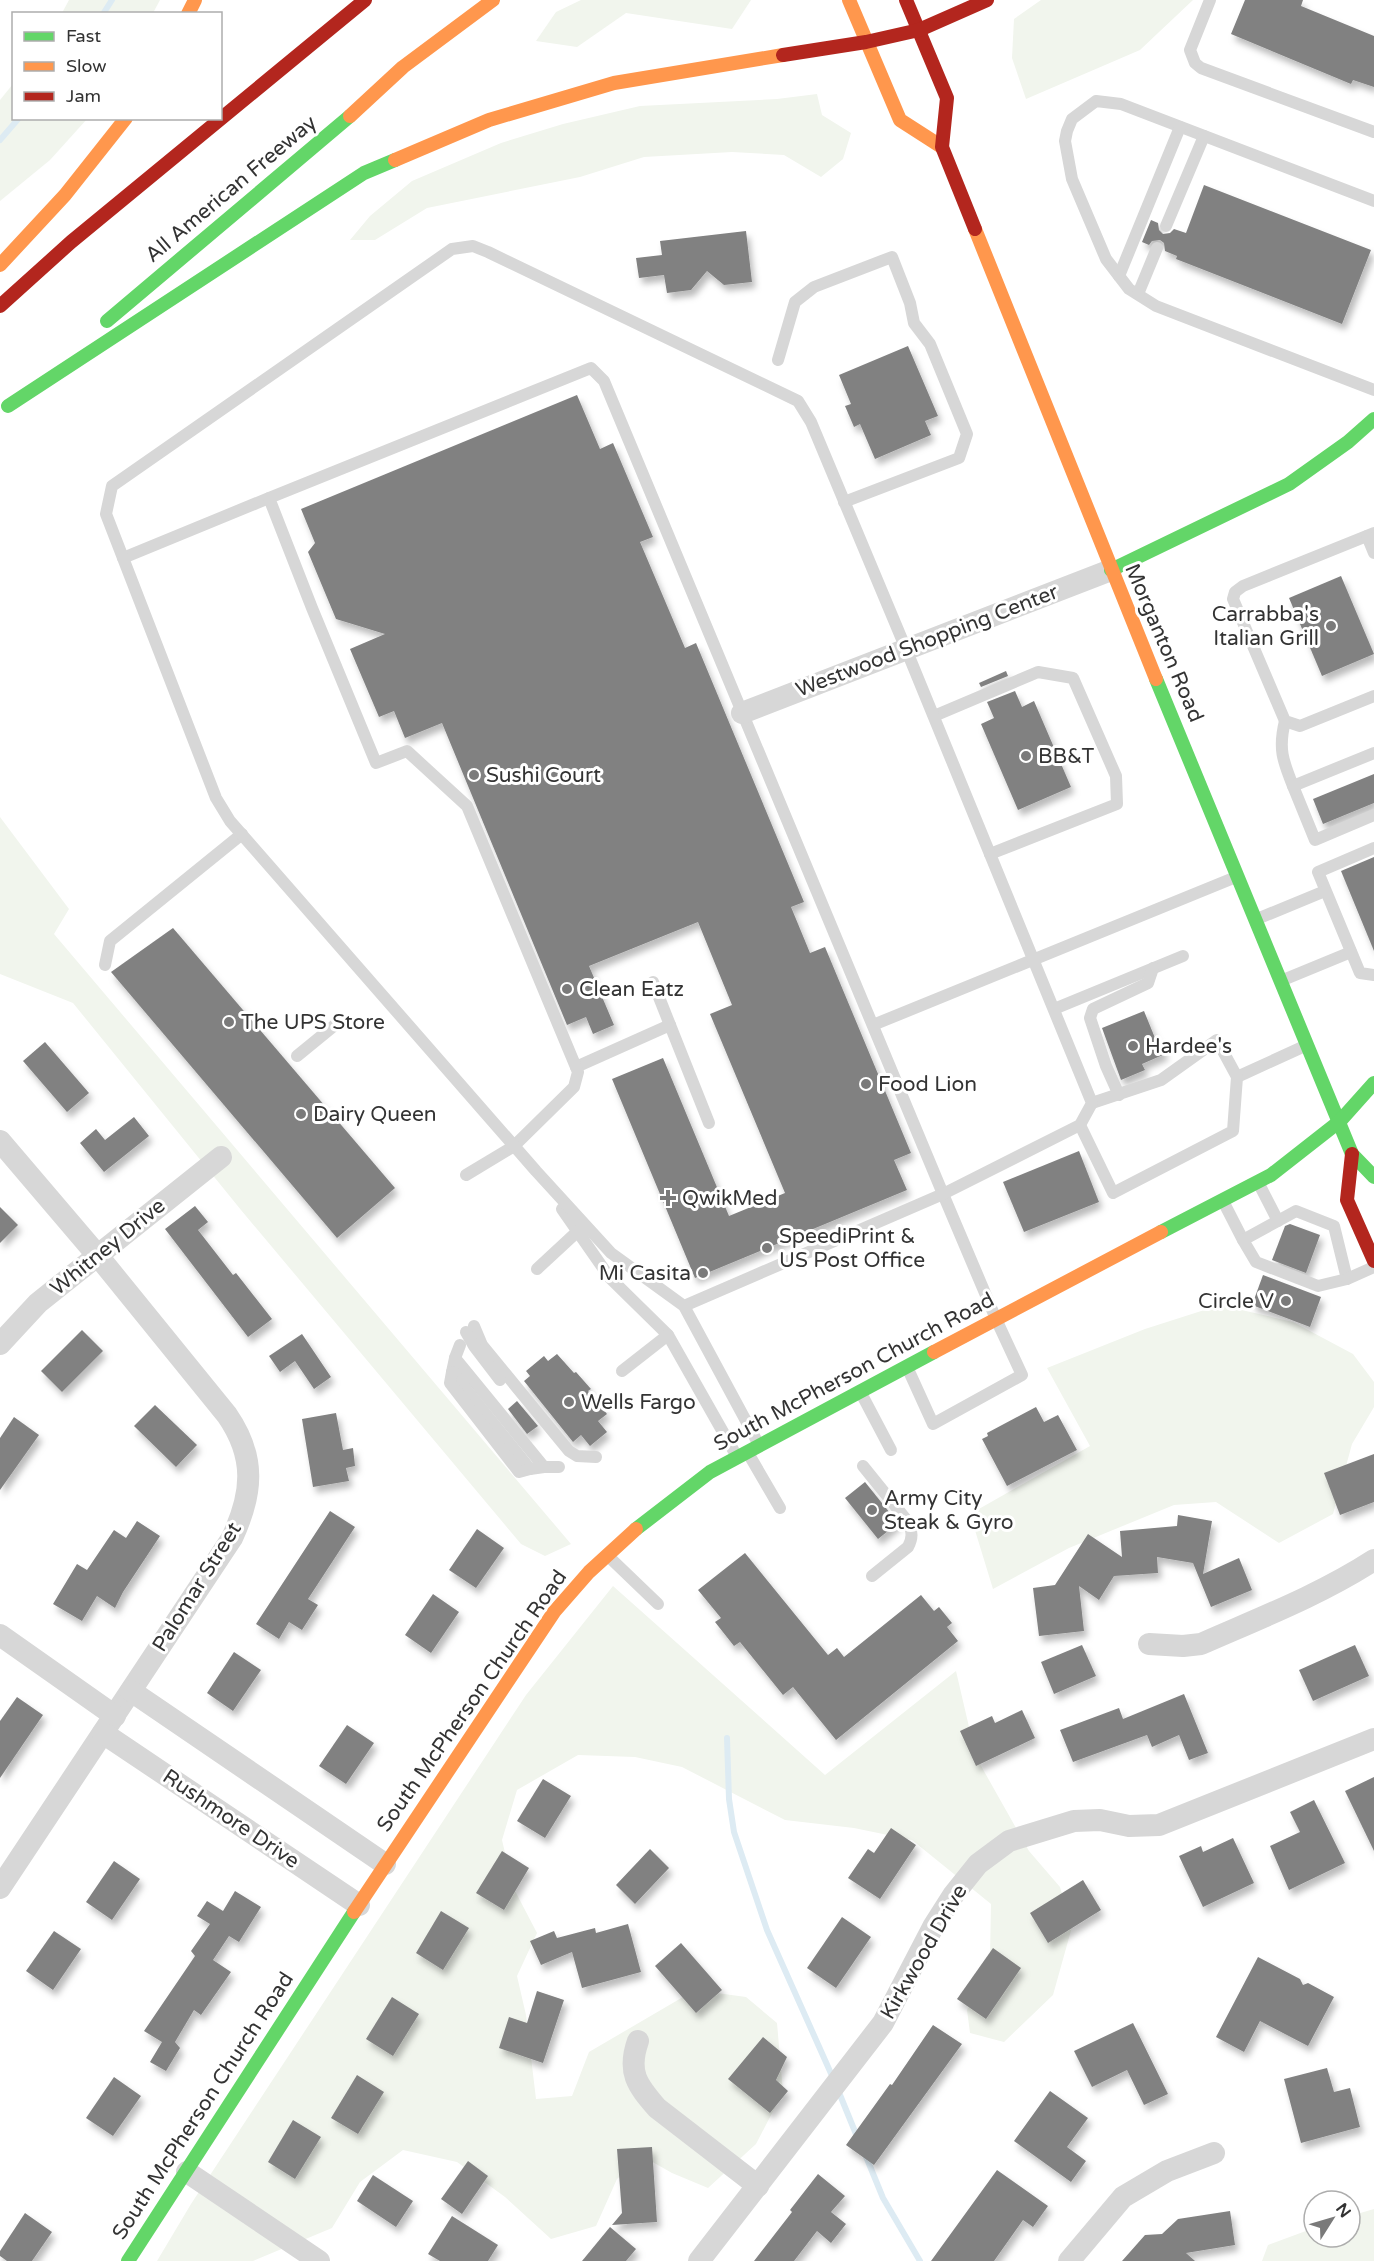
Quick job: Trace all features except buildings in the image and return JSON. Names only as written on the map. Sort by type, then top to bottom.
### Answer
[{"type":"main road","points":[[222,118],[365,0]]},
{"type":"main road","name":"All American Freeway","points":[[4,410],[183,255],[326,137],[403,67],[493,0]]},
{"type":"main road","points":[[849,0],[900,120],[942,147]]},
{"type":"main road","name":"Morganton Road","points":[[906,0],[947,98],[942,147],[1111,570],[1353,1154],[1374,1177]]},
{"type":"main road","points":[[4,410],[364,173],[489,120],[614,83],[866,42],[919,30],[987,0]]},
{"type":"main road","points":[[0,265],[65,195],[124,120]]},
{"type":"main road","points":[[0,306],[71,242],[219,120]]},
{"type":"main road","points":[[1111,570],[1289,484],[1348,442],[1374,420]]},
{"type":"main road","name":"South McPherson Church Road","points":[[128,2261],[358,1905],[554,1612],[579,1581],[607,1554],[667,1503],[710,1472],[1271,1174],[1340,1121],[1374,1083]]},
{"type":"main road","name":"Morganton Road","points":[[1353,1154],[1347,1200],[1374,1261]]},
{"type":"street","name":"Westwood Shopping Center","points":[[742,713],[1111,570]]},
{"type":"street","name":"Palomar Street","points":[[0,1141],[98,1256],[227,1415],[235,1426],[245,1450],[249,1476],[249,1488],[243,1514],[232,1538],[0,1888]]},
{"type":"street","name":"Whitney Drive","points":[[0,1344],[38,1303],[221,1157]]},
{"type":"street","points":[[1149,1644],[1183,1646],[1201,1644],[1298,1602],[1374,1560]]},
{"type":"street","name":"Rushmore Drive","points":[[0,1635],[109,1724],[358,1905]]},
{"type":"street","points":[[131,1691],[385,1864]]},
{"type":"street","name":"Kirkwood Drive","points":[[699,2261],[883,2023],[933,1927],[978,1864],[1009,1841],[1074,1821],[1100,1820],[1129,1826],[1159,1825],[1374,1739]]},
{"type":"street","points":[[638,2042],[632,2065],[645,2094],[657,2109],[758,2186]]},
{"type":"street","points":[[1069,2261],[1123,2197],[1167,2171],[1214,2153]]},
{"type":"street","points":[[187,2172],[320,2261]]},
{"type":"lane","points":[[1210,0],[1190,50],[1195,63],[1201,68],[1374,132]]},
{"type":"lane","points":[[1374,201],[1121,104],[1096,100],[1072,119],[1067,131],[1065,141],[1072,179],[1106,259],[1130,289],[1156,306],[1374,390]]},
{"type":"lane","points":[[1119,276],[1180,127]]},
{"type":"lane","points":[[1166,226],[1204,136]]},
{"type":"lane","points":[[748,1452],[684,1306],[611,1253],[536,1171],[230,821],[216,798],[106,514],[112,486],[452,249],[473,246],[798,400],[811,422],[906,649],[1092,1103]]},
{"type":"lane","points":[[1138,294],[1157,248]]},
{"type":"lane","points":[[777,360],[795,302],[814,287],[892,257],[910,303],[914,323],[930,344],[967,434],[959,458],[844,502]]},
{"type":"lane","points":[[123,558],[591,368],[604,381],[943,1194],[1022,1376],[933,1424],[907,1366]]},
{"type":"lane","points":[[269,498],[376,763],[407,751],[467,806],[578,1072],[574,1087],[514,1146],[466,1175]]},
{"type":"lane","points":[[1374,553],[1371,534],[1243,586],[1235,592],[1233,599],[1285,721],[1280,740],[1282,759],[1315,840],[1374,815]]},
{"type":"lane","points":[[934,716],[1038,672],[1073,678],[1116,776],[1117,804],[990,854]]},
{"type":"lane","points":[[1285,721],[1300,726],[1374,696]]},
{"type":"lane","points":[[1293,786],[1374,753]]},
{"type":"lane","points":[[105,965],[111,941],[242,834]]},
{"type":"lane","points":[[1374,848],[1317,872],[1360,973],[1374,975]]},
{"type":"lane","points":[[873,1025],[1239,876]]},
{"type":"lane","points":[[1257,919],[1325,891]]},
{"type":"lane","points":[[1282,980],[1351,952]]},
{"type":"lane","points":[[1054,1009],[1183,956]]},
{"type":"lane","points":[[1119,1095],[1106,1066],[1090,1018],[1093,1009],[1148,983],[1153,968]]},
{"type":"lane","points":[[653,982],[709,1123]]},
{"type":"lane","points":[[297,1056],[341,1020]]},
{"type":"lane","points":[[576,1067],[670,1025]]},
{"type":"lane","points":[[684,1306],[943,1194],[1080,1125],[1092,1103],[1161,1080],[1217,1040],[1237,1077],[1233,1131],[1113,1193],[1080,1125]]},
{"type":"lane","points":[[1237,1077],[1309,1044]]},
{"type":"lane","points":[[536,1171],[610,1278],[668,1335],[748,1452],[780,1508]]},
{"type":"lane","points":[[1257,1181],[1278,1221]]},
{"type":"lane","points":[[1223,1200],[1256,1262],[1318,1286],[1347,1279],[1374,1267]]},
{"type":"lane","points":[[1244,1240],[1296,1211],[1334,1226],[1347,1279]]},
{"type":"lane","points":[[1336,1238],[1359,1228]]},
{"type":"lane","points":[[537,1269],[578,1231]]},
{"type":"lane","points":[[470,1329],[569,1451],[590,1460]]},
{"type":"lane","points":[[622,1371],[668,1335]]},
{"type":"lane","points":[[460,1345],[452,1372],[530,1469],[559,1467]]},
{"type":"lane","points":[[455,1358],[544,1467]]},
{"type":"lane","points":[[861,1392],[891,1449]]},
{"type":"lane","points":[[863,1466],[904,1516],[912,1533],[912,1541],[908,1547],[872,1576]]},
{"type":"lane","points":[[607,1554],[658,1604]]},
{"type":"shaded area","points":[[69,0],[160,0],[154,12],[63,12]]},
{"type":"shaded area","points":[[581,0],[751,0],[732,29],[626,13],[577,47],[536,41],[556,12]]},
{"type":"shaded area","points":[[1041,0],[1193,0],[1140,50],[1026,99],[1012,58],[1014,19]]},
{"type":"shaded area","points":[[12,85],[12,120],[86,120],[50,160],[0,201],[0,100]]},
{"type":"shaded area","points":[[817,94],[822,115],[851,133],[843,159],[821,177],[784,155],[732,152],[644,157],[580,177],[427,208],[375,240],[350,240],[370,216],[412,181],[501,143],[563,124],[640,106],[777,99]]},
{"type":"shaded area","points":[[0,817],[69,909],[54,934],[571,1544],[545,1556],[521,1544],[241,1210],[73,1003],[0,974]]},
{"type":"shaded area","points":[[1220,1305],[1293,1322],[1353,1354],[1374,1382],[1374,1407],[1352,1444],[1333,1514],[1279,1543],[1216,1502],[1174,1505],[1069,1548],[993,1589],[970,1514],[1090,1446],[1047,1368],[1145,1329]]},
{"type":"shaded area","points":[[613,1586],[825,1775],[956,1671],[976,1757],[1029,1851],[1060,1887],[1072,1927],[1053,1995],[1004,2042],[970,2033],[967,2010],[990,1958],[991,1904],[912,1840],[854,1828],[785,1820],[682,1767],[635,1757],[578,1755],[517,1790],[502,1840],[513,1887],[537,1933],[517,1976],[526,2015],[536,2099],[572,2096],[589,2052],[695,1990],[746,1997],[777,2023],[783,2092],[756,2144],[708,2188],[672,2173],[642,2156],[617,2179],[596,2226],[551,2239],[505,2197],[457,2162],[403,2150],[360,2182],[332,2228],[253,2261],[157,2261],[191,2204],[526,1695]]},
{"type":"shaded area","points":[[1374,2209],[1374,2261],[1262,2261],[1268,2245],[1302,2232],[1302,2249],[1362,2249],[1362,2212]]},
{"type":"waterway","points":[[104,12],[112,0]]},
{"type":"waterway","points":[[0,140],[17,120]]},
{"type":"waterway","points":[[727,1738],[729,1799],[734,1832],[767,1930],[833,2078]]},
{"type":"waterway","points":[[838,2090],[858,2139]]},
{"type":"waterway","points":[[865,2154],[883,2198],[920,2261]]},
{"type":"traffic: fast","points":[[107,321],[350,116]]},
{"type":"traffic: fast","points":[[8,406],[364,173],[395,160]]},
{"type":"traffic: fast","points":[[1111,570],[1289,484],[1348,442],[1374,419]]},
{"type":"traffic: fast","points":[[1156,679],[1352,1154],[1374,1177]]},
{"type":"traffic: fast","points":[[1161,1232],[1271,1175],[1340,1121],[1374,1083]]},
{"type":"traffic: fast","points":[[636,1529],[710,1472],[934,1352]]},
{"type":"traffic: fast","points":[[128,2261],[354,1912]]},
{"type":"traffic: slow","points":[[189,12],[195,0]]},
{"type":"traffic: slow","points":[[350,116],[403,67],[493,0]]},
{"type":"traffic: slow","points":[[849,0],[900,120],[942,147]]},
{"type":"traffic: slow","points":[[395,160],[489,120],[614,83],[783,55]]},
{"type":"traffic: slow","points":[[0,265],[65,195],[124,120]]},
{"type":"traffic: slow","points":[[975,229],[1156,679]]},
{"type":"traffic: slow","points":[[934,1352],[1161,1232]]},
{"type":"traffic: slow","points":[[354,1912],[554,1612],[589,1572],[636,1529]]},
{"type":"traffic: jam","points":[[222,118],[365,0]]},
{"type":"traffic: jam","points":[[906,0],[947,98],[942,147],[975,229]]},
{"type":"traffic: jam","points":[[783,55],[866,42],[919,30],[987,0]]},
{"type":"traffic: jam","points":[[0,306],[71,242],[219,120]]},
{"type":"traffic: jam","points":[[1352,1154],[1347,1200],[1374,1261]]},
{"type":"place","name":"Carrabba's Italian Grill","points":[[1331,626]]},
{"type":"place","name":"BB&T","points":[[1026,756]]},
{"type":"place","name":"Sushi Court","points":[[474,775]]},
{"type":"place","name":"Clean Eatz","points":[[567,989]]},
{"type":"place","name":"The UPS Store","points":[[229,1022]]},
{"type":"place","name":"Hardee's","points":[[1133,1046]]},
{"type":"place","name":"Food Lion","points":[[866,1084]]},
{"type":"place","name":"Dairy Queen","points":[[301,1114]]},
{"type":"place","name":"QwikMed","points":[[668,1198]]},
{"type":"place","name":"SpeediPrint & US Post Office","points":[[767,1248]]},
{"type":"place","name":"Mi Casita","points":[[703,1273]]},
{"type":"place","name":"Circle V","points":[[1286,1301]]},
{"type":"place","name":"Wells Fargo","points":[[569,1402]]},
{"type":"place","name":"Army City Steak & Gyro","points":[[872,1510]]}]
